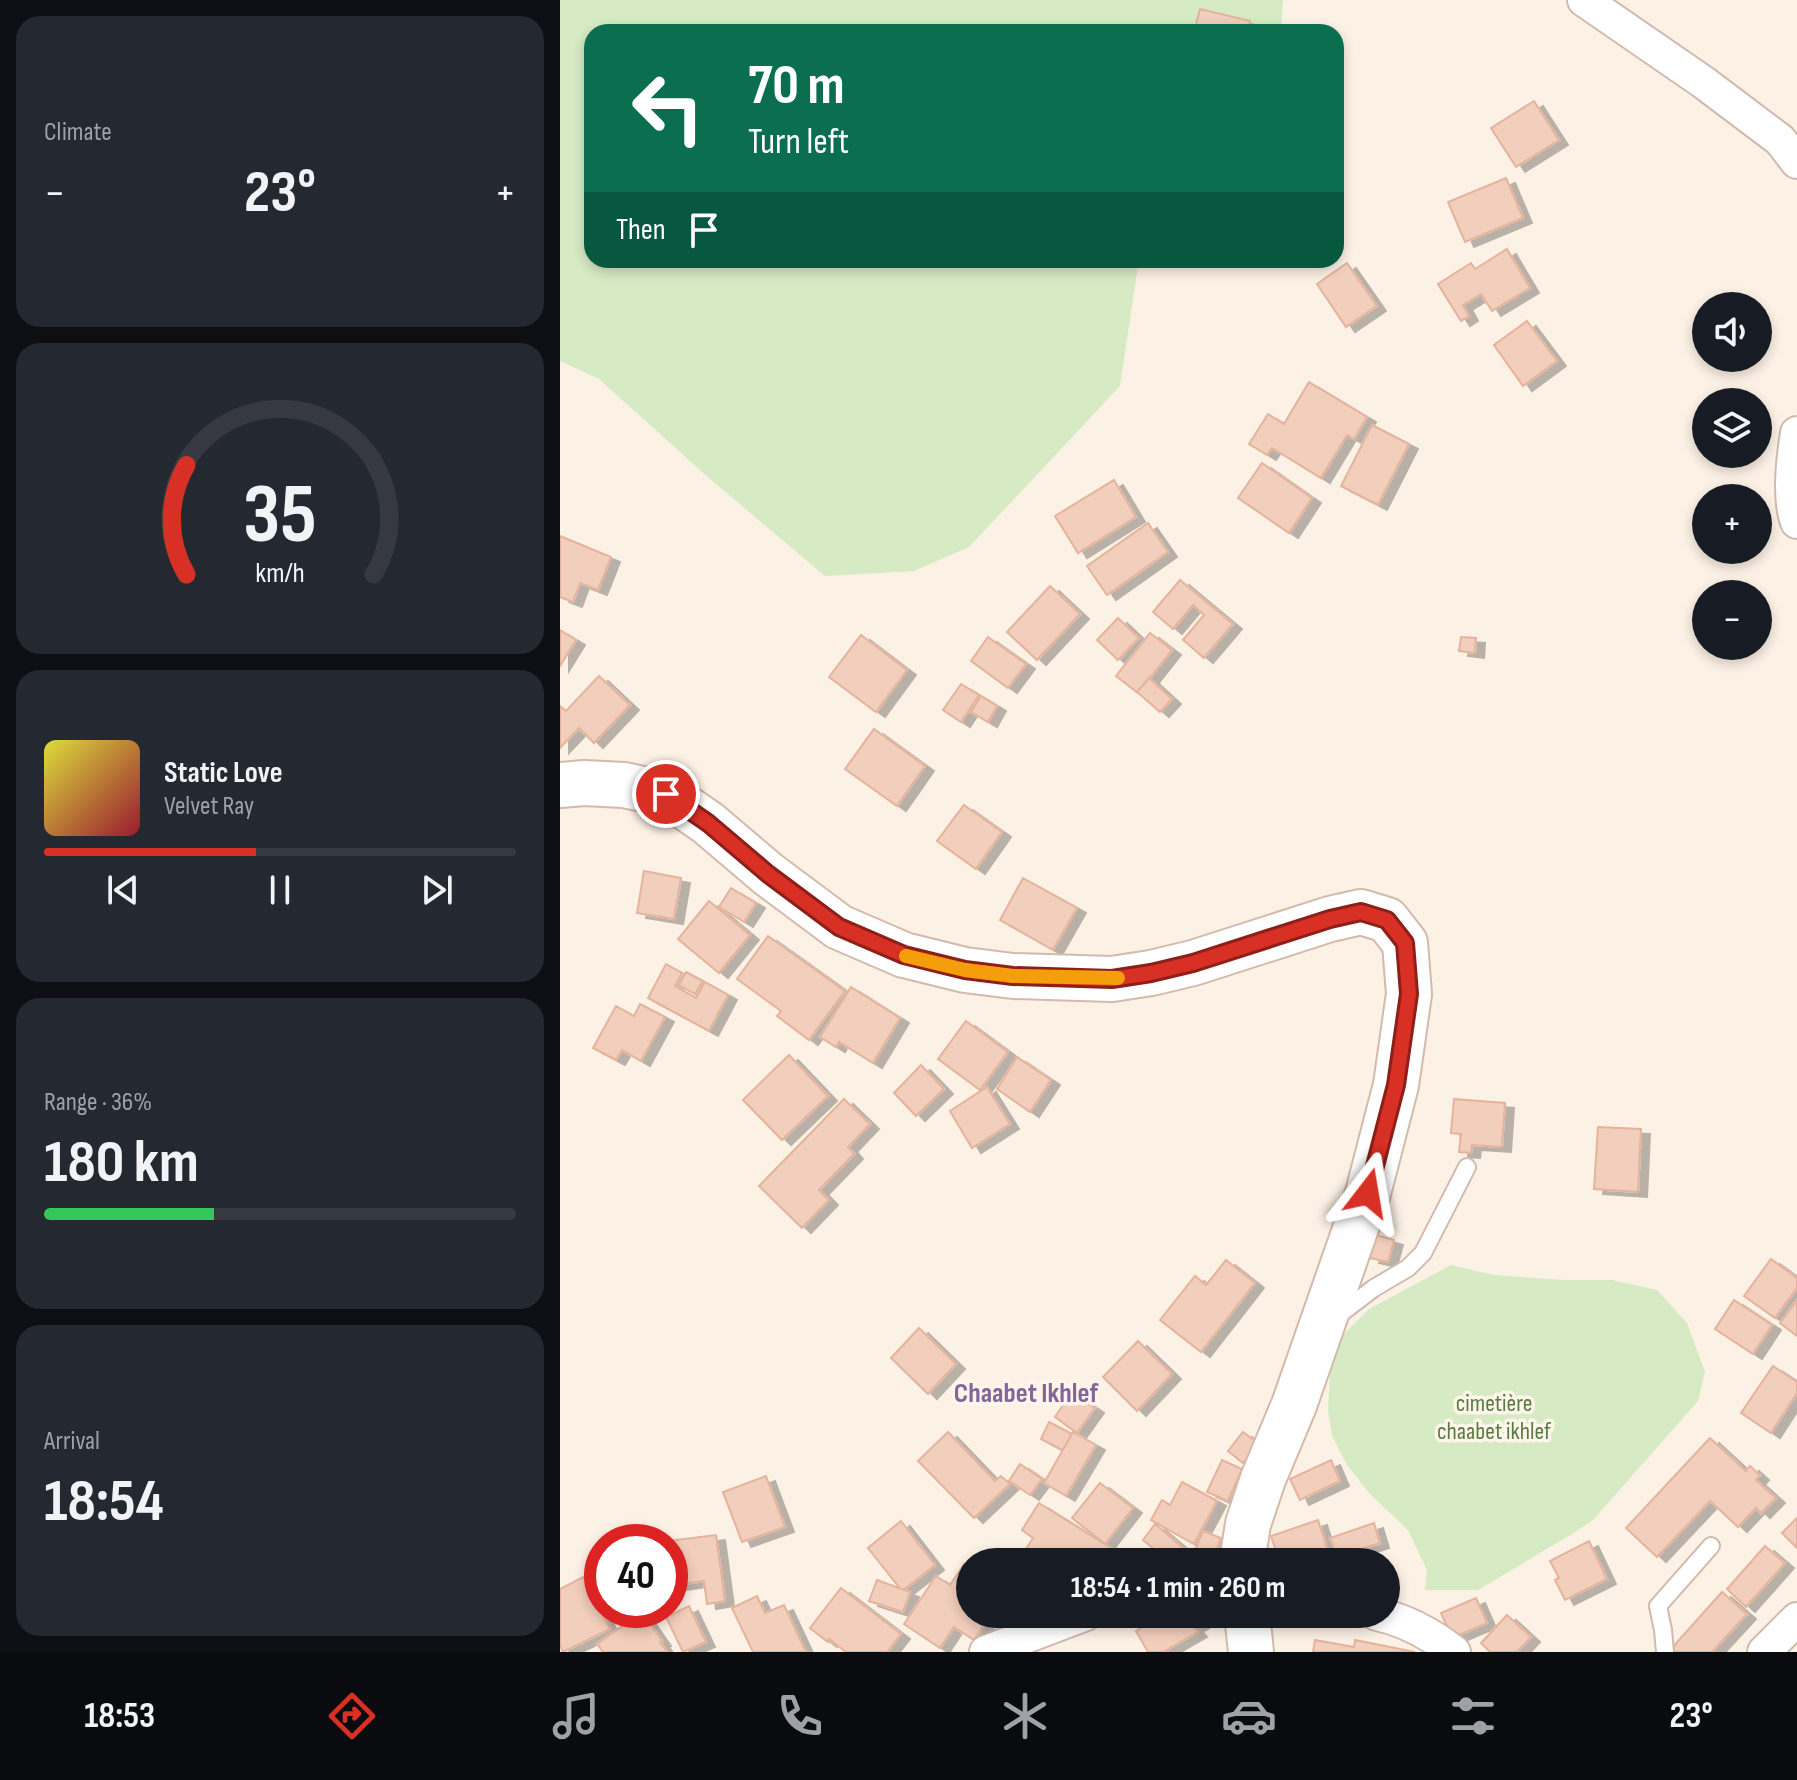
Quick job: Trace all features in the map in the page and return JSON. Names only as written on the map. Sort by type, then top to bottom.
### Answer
[{"type":"street","points":[[1584,0],[1703,82],[1780,140],[1797,162]]},
{"type":"street","points":[[1797,433],[1793,483],[1793,512],[1797,522]]},
{"type":"street","points":[[560,785],[624,785],[666,794],[708,823],[768,874],[839,927],[904,955],[965,970],[1013,976],[1112,979],[1193,963],[1361,912],[1387,920],[1405,943],[1409,994],[1396,1085],[1368,1193],[1294,1405],[1263,1479],[1242,1548]]},
{"type":"street","points":[[1764,1652],[1797,1619]]},
{"type":"street","points":[[1400,1622],[1438,1640],[1454,1652]]},
{"type":"street","points":[[986,1652],[1049,1628]]},
{"type":"street","points":[[1248,1628],[1251,1652]]},
{"type":"lane","points":[[1322,1327],[1374,1288],[1408,1268],[1423,1253],[1467,1167]]},
{"type":"lane","points":[[1665,1652],[1658,1606],[1711,1546]]},
{"type":"green space","points":[[560,0],[1283,0],[1282,24],[584,24],[584,268],[1138,268],[1120,386],[969,547],[914,571],[825,576],[599,379],[560,361]]},
{"type":"green space","name":"cimetière chaabet ikhlef","points":[[1451,1265],[1494,1275],[1612,1280],[1657,1290],[1687,1323],[1705,1372],[1698,1401],[1593,1520],[1478,1590],[1425,1590],[1427,1570],[1408,1530],[1370,1494],[1347,1465],[1332,1436],[1328,1410],[1330,1375],[1343,1335],[1369,1309]]},
{"type":"building","points":[[1200,9],[1250,21],[1249,24],[1196,24]]},
{"type":"building","points":[[1534,101],[1559,140],[1516,167],[1491,128]]},
{"type":"building","points":[[1506,178],[1523,218],[1465,242],[1448,202]]},
{"type":"building","points":[[1507,249],[1530,288],[1492,311],[1481,294],[1463,305],[1469,316],[1461,321],[1438,284],[1471,263],[1475,269]]},
{"type":"building","points":[[1347,263],[1377,306],[1346,327],[1317,284]]},
{"type":"building","points":[[1527,321],[1557,361],[1523,386],[1494,345]]},
{"type":"building","points":[[1309,382],[1367,417],[1354,439],[1347,435],[1321,478],[1272,448],[1267,455],[1249,444],[1268,414],[1284,424]]},
{"type":"building","points":[[1372,425],[1409,444],[1378,505],[1341,486]]},
{"type":"building","points":[[1262,463],[1312,498],[1289,533],[1238,498]]},
{"type":"building","points":[[1114,480],[1136,517],[1078,553],[1055,516]]},
{"type":"building","points":[[1148,523],[1168,552],[1107,595],[1087,566]]},
{"type":"building","points":[[560,536],[611,557],[598,590],[580,583],[573,602],[560,597]]},
{"type":"building","points":[[1180,580],[1233,624],[1204,658],[1183,640],[1204,615],[1193,605],[1173,629],[1153,612]]},
{"type":"building","points":[[1050,586],[1080,614],[1037,660],[1007,632]]},
{"type":"building","points":[[1118,618],[1139,638],[1118,660],[1097,640]]},
{"type":"building","points":[[560,630],[576,640],[560,666]]},
{"type":"building","points":[[1150,633],[1172,650],[1138,693],[1116,676]]},
{"type":"building","points":[[861,635],[907,670],[876,712],[829,677]]},
{"type":"building","points":[[988,637],[1026,664],[1008,688],[971,661]]},
{"type":"building","points":[[1461,637],[1476,638],[1475,653],[1459,651]]},
{"type":"building","points":[[599,676],[630,705],[594,743],[579,728],[560,748],[560,706],[566,711]]},
{"type":"building","points":[[1149,678],[1172,699],[1160,712],[1137,692]]},
{"type":"building","points":[[961,684],[979,695],[961,722],[943,710]]},
{"type":"building","points":[[981,696],[997,706],[988,722],[971,712]]},
{"type":"building","points":[[874,729],[925,766],[897,806],[845,769]]},
{"type":"building","points":[[964,805],[1002,832],[976,869],[937,841]]},
{"type":"building","points":[[644,871],[681,878],[674,919],[637,913]]},
{"type":"building","points":[[1023,878],[1077,908],[1053,950],[1000,920]]},
{"type":"building","points":[[731,888],[756,903],[744,922],[719,907]]},
{"type":"building","points":[[709,901],[750,935],[719,973],[678,939]]},
{"type":"building","points":[[768,936],[845,991],[809,1040],[777,1016],[781,1011],[737,979]]},
{"type":"building","points":[[666,964],[682,973],[675,986],[696,998],[705,982],[728,995],[709,1031],[648,998]]},
{"type":"building","points":[[686,972],[703,981],[695,994],[679,985]]},
{"type":"building","points":[[851,987],[900,1018],[873,1063],[839,1042],[836,1047],[820,1037]]},
{"type":"building","points":[[640,1004],[665,1017],[641,1061],[622,1050],[616,1060],[593,1048],[616,1006],[634,1016]]},
{"type":"building","points":[[966,1021],[1008,1052],[980,1090],[938,1059]]},
{"type":"building","points":[[789,1055],[828,1096],[782,1140],[743,1100]]},
{"type":"building","points":[[1017,1057],[1051,1080],[1030,1112],[997,1089]]},
{"type":"building","points":[[921,1065],[944,1089],[916,1116],[894,1093]]},
{"type":"building","points":[[987,1087],[1010,1124],[972,1148],[950,1111]]},
{"type":"building","points":[[844,1099],[870,1124],[848,1147],[854,1154],[819,1190],[829,1200],[802,1228],[759,1186]]},
{"type":"building","points":[[1454,1099],[1505,1103],[1502,1147],[1472,1145],[1471,1153],[1459,1152],[1461,1134],[1451,1133]]},
{"type":"building","points":[[1598,1127],[1641,1129],[1638,1192],[1594,1189]]},
{"type":"building","points":[[1376,1235],[1394,1240],[1388,1262],[1370,1258]]},
{"type":"building","points":[[1771,1259],[1797,1278],[1797,1288],[1775,1318],[1744,1296]]},
{"type":"building","points":[[1226,1260],[1255,1283],[1201,1352],[1160,1320],[1195,1276],[1206,1285]]},
{"type":"building","points":[[1734,1300],[1772,1325],[1753,1354],[1715,1329]]},
{"type":"building","points":[[1797,1300],[1797,1336],[1780,1323]]},
{"type":"building","points":[[919,1328],[956,1364],[928,1394],[891,1358]]},
{"type":"building","points":[[1138,1341],[1172,1374],[1137,1411],[1103,1377]]},
{"type":"building","points":[[1773,1366],[1797,1382],[1797,1393],[1771,1433],[1741,1413]]},
{"type":"building","points":[[1072,1392],[1095,1408],[1077,1433],[1055,1417]]},
{"type":"building","points":[[1049,1422],[1072,1434],[1064,1451],[1041,1439]]},
{"type":"building","points":[[948,1432],[995,1481],[1001,1476],[1010,1484],[974,1518],[918,1461]]},
{"type":"building","points":[[1073,1432],[1096,1445],[1066,1496],[1044,1483]]},
{"type":"building","points":[[1243,1432],[1259,1444],[1243,1463],[1228,1451]]},
{"type":"building","points":[[1710,1438],[1746,1471],[1750,1466],[1760,1475],[1756,1480],[1776,1498],[1761,1513],[1756,1508],[1738,1527],[1710,1501],[1657,1557],[1626,1528]]},
{"type":"building","points":[[1222,1460],[1242,1469],[1228,1501],[1207,1492]]},
{"type":"building","points":[[1331,1460],[1340,1481],[1300,1500],[1290,1479]]},
{"type":"building","points":[[1020,1464],[1042,1479],[1030,1495],[1009,1481]]},
{"type":"building","points":[[766,1476],[785,1527],[742,1542],[723,1492]]},
{"type":"building","points":[[1182,1482],[1217,1501],[1194,1544],[1151,1520],[1162,1500],[1170,1505]]},
{"type":"building","points":[[1100,1483],[1133,1508],[1105,1544],[1072,1518]]},
{"type":"building","points":[[1039,1503],[1111,1548],[1027,1548],[1033,1538],[1022,1530]]},
{"type":"building","points":[[1797,1518],[1797,1548],[1782,1533]]},
{"type":"building","points":[[1318,1520],[1327,1548],[1275,1548],[1271,1536]]},
{"type":"building","points":[[901,1521],[935,1565],[902,1591],[868,1548]]},
{"type":"building","points":[[1374,1523],[1380,1543],[1365,1548],[1334,1548],[1330,1538]]},
{"type":"building","points":[[1155,1524],[1183,1548],[1153,1548],[1143,1540]]},
{"type":"building","points":[[1203,1531],[1221,1538],[1217,1548],[1196,1548]]},
{"type":"building","points":[[716,1535],[725,1601],[707,1604],[704,1581],[688,1583],[688,1538]]},
{"type":"building","points":[[1589,1541],[1607,1579],[1565,1600],[1550,1561]]},
{"type":"building","points":[[1765,1546],[1785,1563],[1746,1607],[1727,1589]]},
{"type":"building","points":[[936,1576],[950,1585],[956,1576],[956,1628],[982,1628],[974,1640],[954,1627],[940,1648],[904,1624]]},
{"type":"building","points":[[583,1577],[584,1628],[610,1629],[563,1652],[560,1645],[560,1589]]},
{"type":"building","points":[[877,1580],[910,1592],[903,1612],[869,1601]]},
{"type":"building","points":[[841,1588],[901,1634],[887,1652],[846,1652],[810,1628]]},
{"type":"building","points":[[1722,1592],[1747,1614],[1712,1652],[1674,1652],[1671,1649]]},
{"type":"building","points":[[757,1596],[765,1613],[784,1605],[806,1652],[753,1652],[732,1608]]},
{"type":"building","points":[[1476,1598],[1487,1623],[1452,1638],[1441,1613]]},
{"type":"building","points":[[688,1606],[706,1642],[683,1652],[671,1628],[688,1628]]},
{"type":"building","points":[[1507,1615],[1531,1637],[1517,1652],[1490,1652],[1481,1643]]},
{"type":"building","points":[[620,1628],[653,1628],[667,1652],[603,1652],[597,1644]]},
{"type":"building","points":[[1141,1628],[1195,1628],[1198,1632],[1163,1652],[1148,1652],[1136,1631]]},
{"type":"building","points":[[1315,1640],[1354,1647],[1355,1640],[1415,1652],[1313,1652]]},
{"type":"slow traffic","points":[[906,956],[965,970],[1013,976],[1118,978]]},
{"type":"district","name":"Chaabet Ikhlef","points":[[1026,1392]]},
{"type":"route","points":[[666,794],[708,823],[768,874],[839,927],[904,955],[965,970],[1013,976],[1112,979],[1193,963],[1361,912],[1387,920],[1405,943],[1409,994],[1396,1085],[1368,1193]]}]
